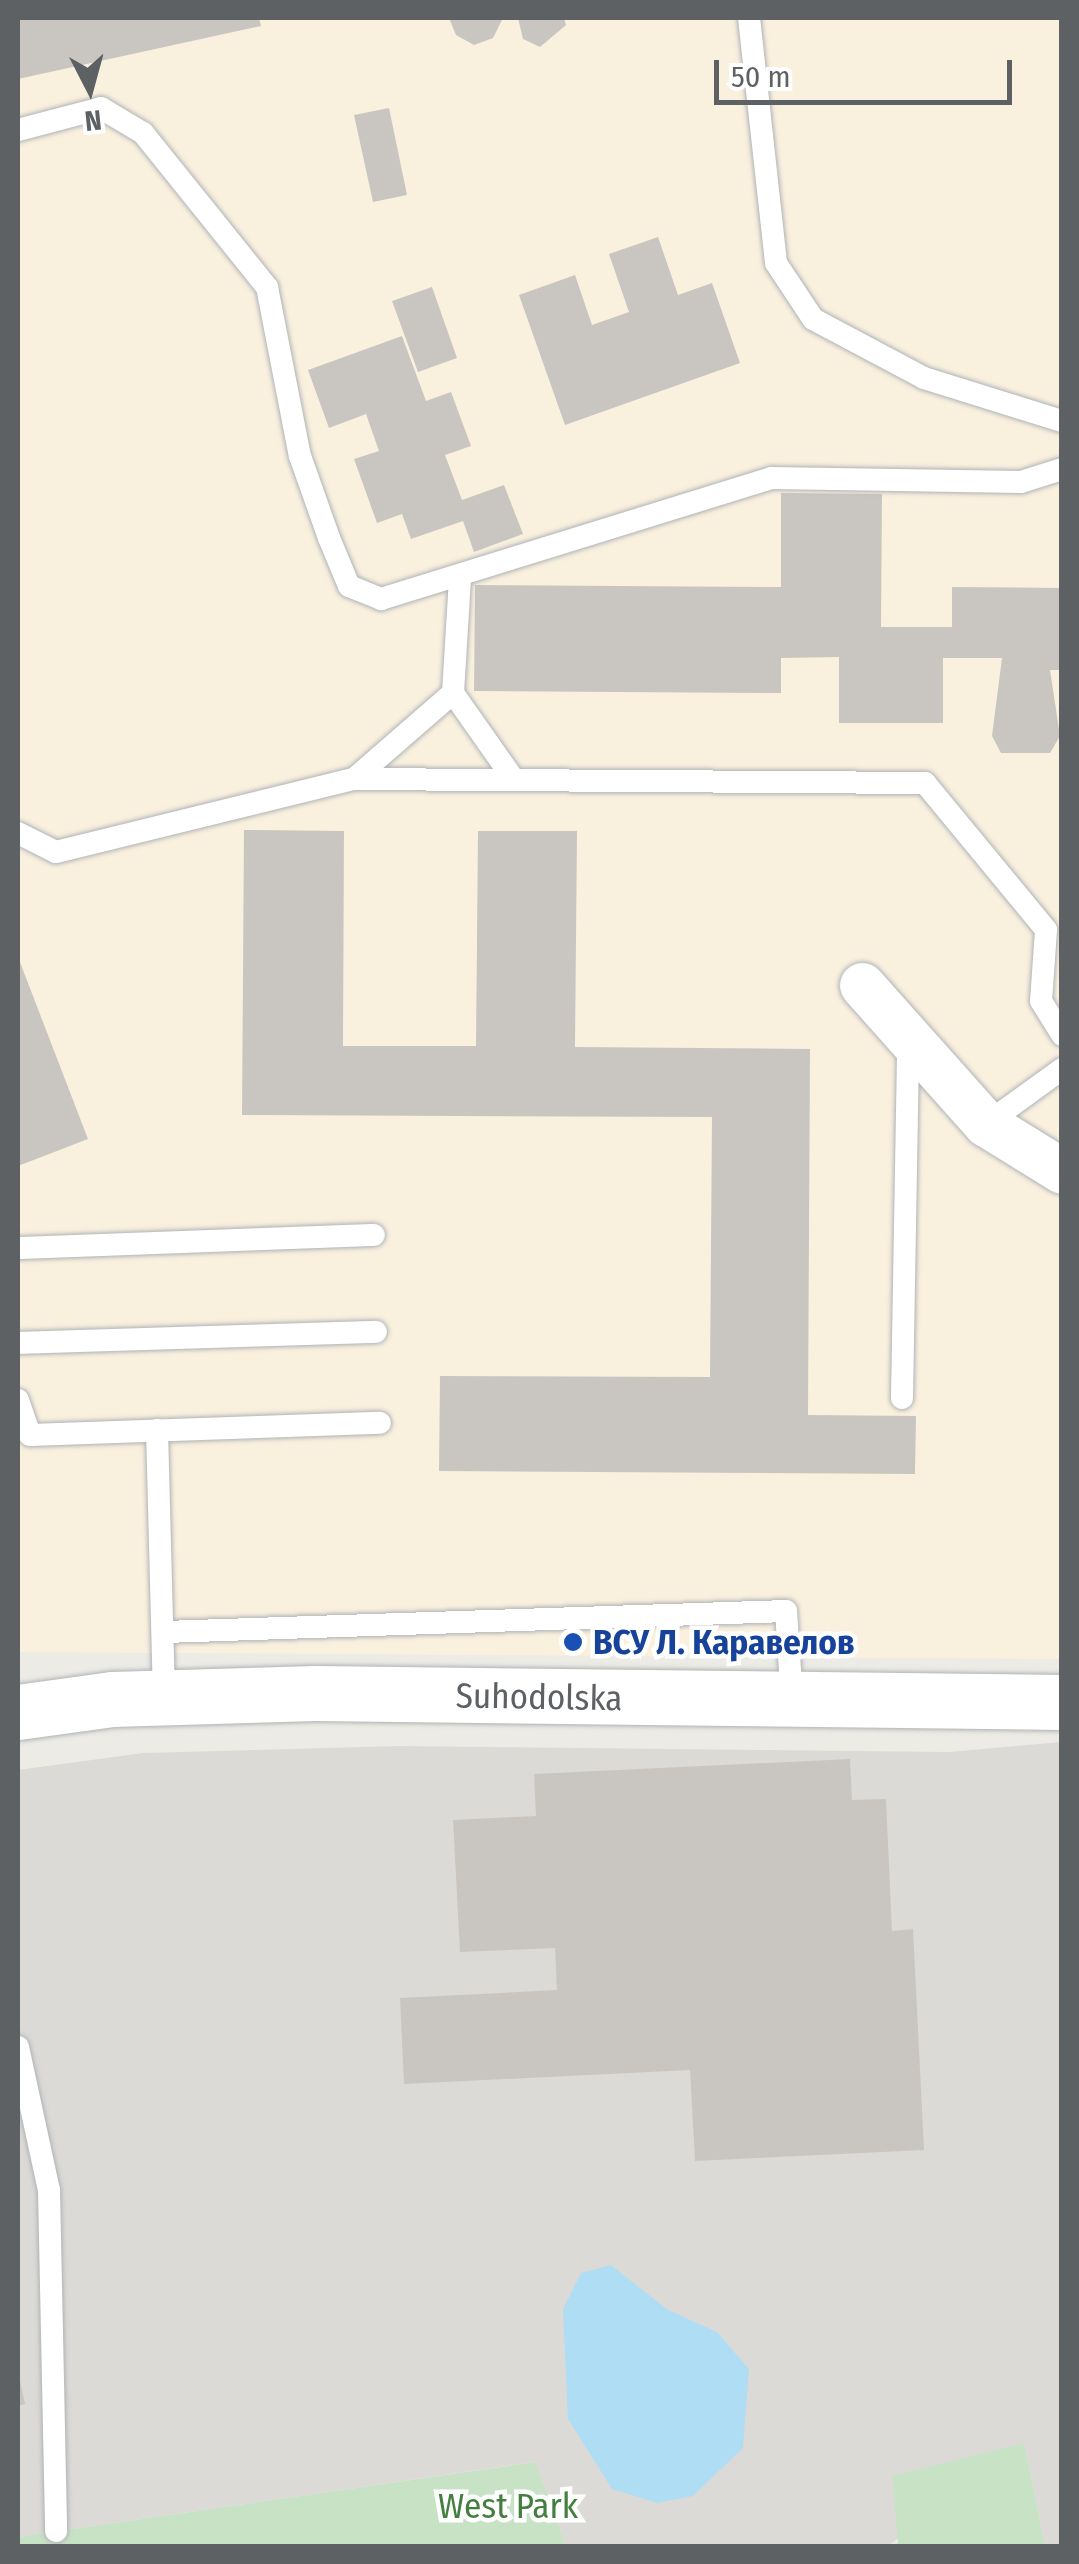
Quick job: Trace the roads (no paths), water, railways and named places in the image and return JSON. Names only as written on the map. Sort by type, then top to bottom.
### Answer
[{"type":"street","points":[[862,985],[986,1124],[1062,1171]]},
{"type":"street","name":"Suhodolska","points":[[18,1712],[164,1696],[1062,1702]]},
{"type":"lane","points":[[749,18],[776,263],[814,319],[924,378],[1062,421]]},
{"type":"lane","points":[[18,130],[101,108],[143,133],[266,287],[300,456],[350,586],[380,599],[460,580],[770,478],[1021,482],[1062,469]]},
{"type":"lane","points":[[460,580],[452,694],[512,777]]},
{"type":"lane","points":[[354,779],[452,694]]},
{"type":"lane","points":[[18,833],[56,852],[354,779],[512,777],[925,783],[1046,930],[1040,1001],[1062,1035]]},
{"type":"lane","points":[[902,1398],[908,1041]]},
{"type":"lane","points":[[986,1124],[1062,1068]]},
{"type":"lane","points":[[18,1248],[374,1235]]},
{"type":"lane","points":[[18,1343],[376,1332]]},
{"type":"lane","points":[[18,1400],[30,1435],[380,1423]]},
{"type":"lane","points":[[157,1430],[164,1696]]},
{"type":"lane","points":[[164,1632],[786,1610],[792,1700]]},
{"type":"lane","points":[[18,2046],[49,2190],[56,2532]]},
{"type":"water","points":[[611,2265],[668,2310],[717,2332],[749,2369],[743,2448],[693,2496],[657,2503],[612,2489],[568,2419],[563,2309],[581,2273]]},
{"type":"place","name":"ВСУ Л. Каравелов","points":[[573,1642]]},
{"type":"park label","name":"West Park","points":[[508,2506]]}]
